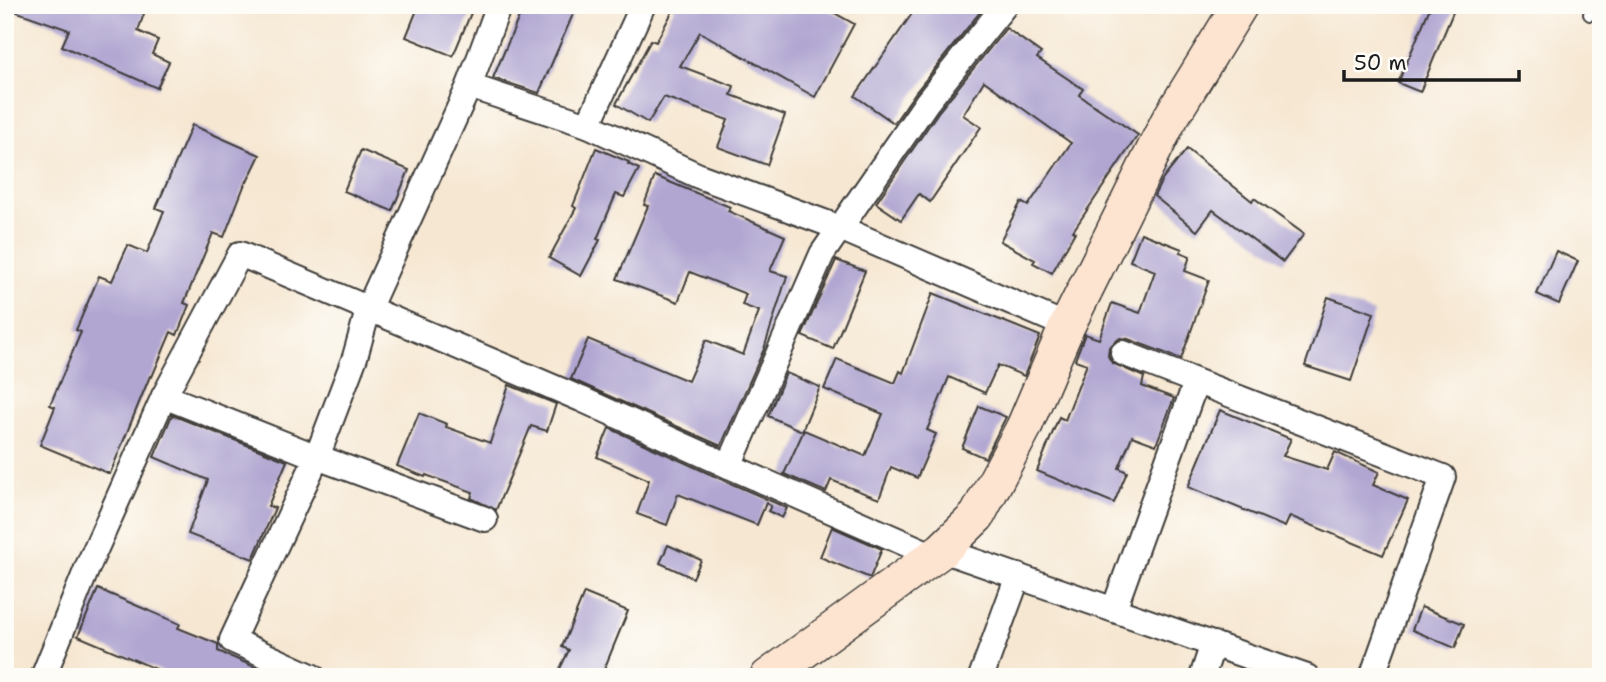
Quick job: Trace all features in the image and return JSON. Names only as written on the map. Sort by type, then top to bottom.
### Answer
[{"type":"street","points":[[313,677],[282,670],[232,640],[317,457],[355,357],[369,307],[469,86],[499,5]]},
{"type":"street","points":[[588,125],[643,5]]},
{"type":"street","points":[[729,466],[822,254],[927,102],[1005,5]]},
{"type":"street","points":[[768,677],[938,553],[977,516],[998,480],[1068,327],[1168,122],[1240,5]]},
{"type":"street","points":[[469,86],[588,125],[699,176],[840,228],[1068,327]]},
{"type":"street","points":[[43,677],[88,566],[164,396],[240,254],[582,399],[729,466],[938,553],[1018,576],[1307,677]]},
{"type":"street","points":[[1123,353],[1443,477],[1372,677]]},
{"type":"street","points":[[1114,609],[1196,382]]},
{"type":"street","points":[[164,396],[317,457],[485,519]]},
{"type":"street","points":[[981,677],[1018,576]]},
{"type":"street","points":[[1202,677],[1213,644]]},
{"type":"building","points":[[7,5],[147,5],[138,31],[158,40],[152,54],[169,62],[157,88],[62,46],[69,30],[6,8]]},
{"type":"building","points":[[419,5],[452,5],[471,13],[453,56],[406,37]]},
{"type":"building","points":[[524,5],[577,5],[539,93],[493,78]]},
{"type":"building","points":[[676,5],[820,5],[854,24],[815,97],[700,32],[680,66],[734,86],[731,95],[785,115],[767,165],[718,147],[728,120],[664,97],[648,123],[616,104],[651,40],[656,42]]},
{"type":"building","points":[[918,5],[974,5],[981,11],[894,123],[855,96]]},
{"type":"building","points":[[1431,5],[1456,5],[1420,92],[1398,83]]},
{"type":"building","points":[[1006,28],[1041,53],[1037,58],[1083,89],[1079,95],[1138,135],[1073,231],[1075,232],[1052,273],[1033,263],[1035,260],[1000,241],[1021,202],[1028,206],[1071,143],[984,81],[963,115],[981,127],[930,202],[919,194],[901,220],[876,203],[939,111]]},
{"type":"building","points":[[192,125],[260,155],[246,181],[224,237],[213,233],[184,303],[189,305],[177,335],[171,332],[110,474],[40,445],[55,407],[50,405],[81,332],[76,330],[99,276],[112,281],[128,245],[147,253],[164,211],[156,208]]},
{"type":"building","points":[[596,148],[639,169],[624,197],[616,194],[597,239],[600,240],[581,276],[549,258],[576,208],[573,206]]},
{"type":"building","points":[[1187,149],[1252,201],[1254,198],[1304,234],[1283,262],[1213,210],[1197,231],[1154,196],[1162,180]]},
{"type":"building","points":[[361,150],[409,170],[392,211],[344,191]]},
{"type":"building","points":[[655,176],[730,207],[728,211],[785,236],[770,271],[787,276],[764,349],[721,446],[571,379],[588,339],[688,381],[706,340],[743,355],[759,311],[742,305],[746,294],[690,272],[678,302],[617,279],[648,206],[644,205]]},
{"type":"building","points":[[1141,233],[1182,249],[1180,252],[1190,256],[1185,271],[1209,280],[1181,359],[1128,339],[1120,338],[1109,347],[1108,356],[1112,363],[1144,377],[1142,386],[1174,398],[1156,445],[1132,436],[1119,468],[1127,472],[1114,503],[1037,471],[1059,417],[1065,420],[1087,364],[1075,360],[1085,334],[1099,339],[1112,303],[1140,313],[1155,271],[1130,261]]},
{"type":"building","points":[[1556,251],[1578,261],[1559,304],[1537,294]]},
{"type":"building","points":[[836,260],[865,271],[833,349],[802,336]]},
{"type":"building","points":[[933,293],[1040,336],[1024,376],[998,365],[985,393],[949,377],[927,430],[936,434],[917,478],[891,467],[879,499],[831,480],[826,492],[784,474],[804,430],[865,456],[883,414],[824,389],[837,359],[895,383],[900,371],[903,373]]},
{"type":"building","points":[[1328,297],[1374,313],[1351,381],[1305,366]]},
{"type":"building","points":[[786,373],[820,387],[802,431],[768,416]]},
{"type":"building","points":[[509,385],[556,404],[547,431],[531,426],[496,510],[471,498],[473,492],[397,466],[419,413],[447,424],[446,427],[490,443]]},
{"type":"building","points":[[979,406],[1006,417],[985,458],[962,448]]},
{"type":"building","points":[[1220,410],[1291,439],[1283,456],[1327,470],[1335,452],[1379,472],[1373,485],[1408,500],[1383,555],[1290,516],[1285,527],[1188,487]]},
{"type":"building","points":[[172,415],[287,461],[268,506],[275,508],[253,559],[188,534],[208,480],[154,457]]},
{"type":"building","points":[[609,428],[787,508],[782,518],[768,511],[771,506],[766,503],[757,525],[678,494],[667,525],[637,514],[649,480],[597,457]]},
{"type":"building","points":[[832,527],[882,549],[870,578],[820,557]]},
{"type":"building","points":[[668,545],[701,560],[693,578],[660,563]]},
{"type":"building","points":[[98,589],[180,624],[178,628],[218,644],[218,651],[277,677],[161,677],[163,672],[78,636]]},
{"type":"building","points":[[584,593],[628,611],[601,677],[556,677],[569,650],[562,647]]},
{"type":"building","points":[[1421,607],[1464,624],[1455,648],[1412,630]]}]
